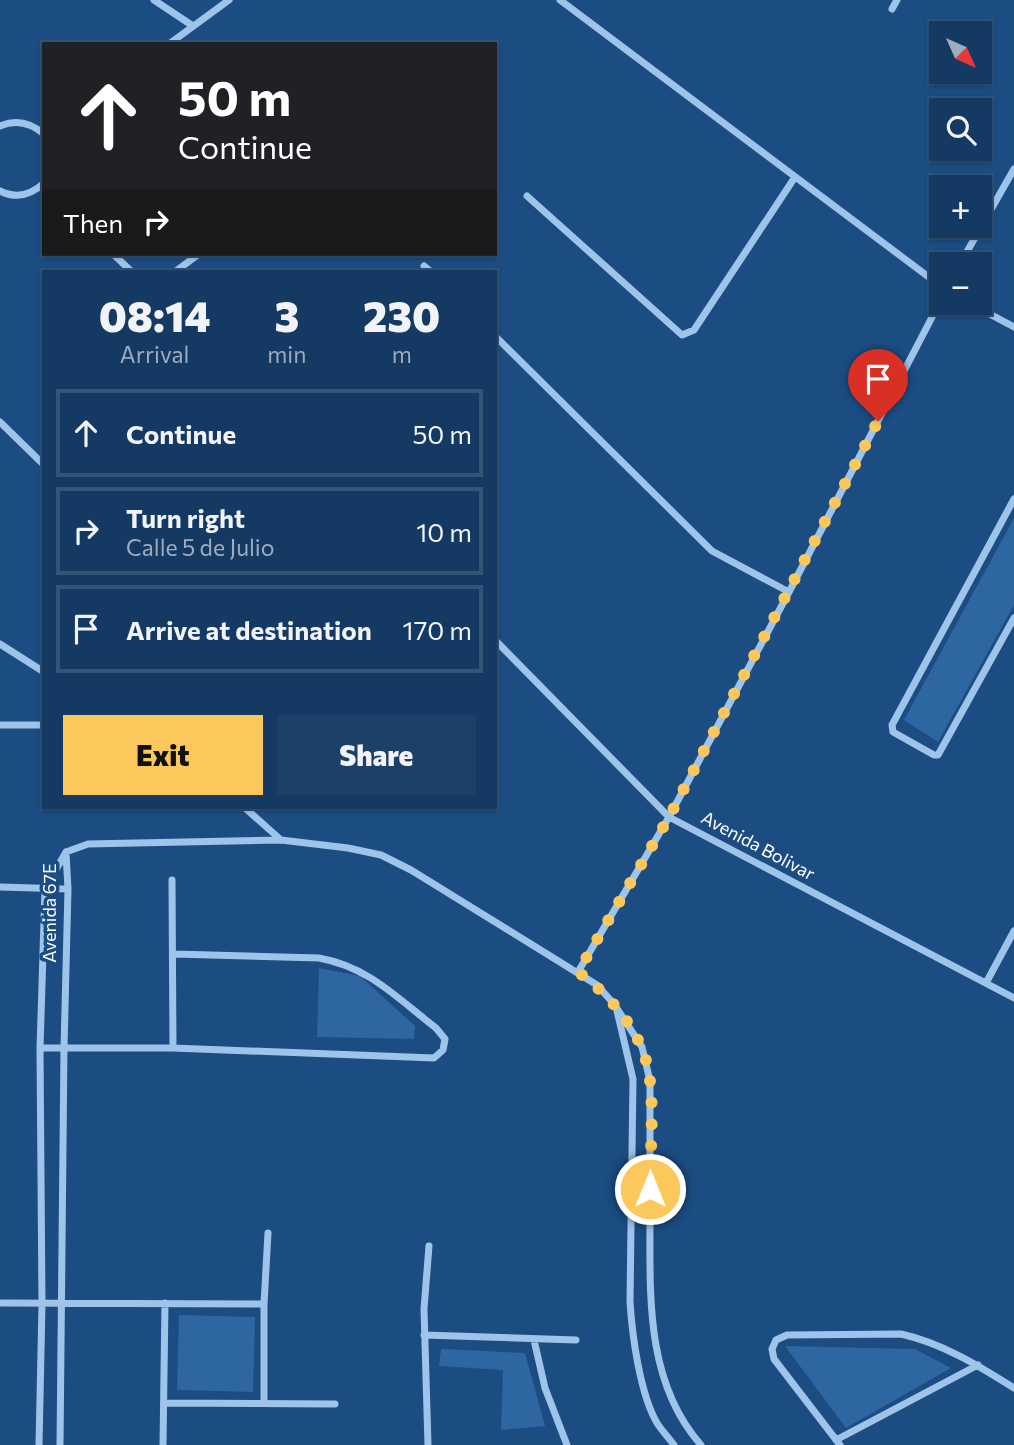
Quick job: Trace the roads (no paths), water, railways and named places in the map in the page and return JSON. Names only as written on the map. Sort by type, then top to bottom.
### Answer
[{"type":"street","points":[[154,0],[193,26]]},
{"type":"street","points":[[172,42],[229,0]]},
{"type":"street","points":[[560,0],[929,277]]},
{"type":"street","points":[[892,9],[897,0]]},
{"type":"street","points":[[2,124],[27,123],[42,133]]},
{"type":"street","points":[[967,252],[1014,169]]},
{"type":"street","points":[[527,195],[682,335],[694,330],[794,177]]},
{"type":"street","points":[[0,191],[16,196],[25,195],[42,186]]},
{"type":"street","points":[[115,256],[130,270]]},
{"type":"street","points":[[177,270],[196,256]]},
{"type":"street","points":[[578,972],[669,817],[934,315]]},
{"type":"street","points":[[992,315],[1014,327]]},
{"type":"street","points":[[497,338],[712,551],[789,592]]},
{"type":"street","points":[[0,422],[42,463]]},
{"type":"street","points":[[1014,499],[892,725],[893,732],[938,755],[1014,618]]},
{"type":"street","name":"Avenida Bolivar","points":[[497,642],[669,817],[1014,998]]},
{"type":"street","points":[[0,644],[42,671]]},
{"type":"street","points":[[0,725],[42,725]]},
{"type":"street","points":[[246,809],[281,840]]},
{"type":"street","points":[[66,852],[88,844],[281,840],[381,855],[411,870],[597,985],[614,1004],[642,1047],[650,1081],[651,1326],[668,1394],[678,1416],[701,1445]]},
{"type":"street","name":"Avenida 67E","points":[[60,1445],[68,889],[66,852]]},
{"type":"street","name":"Avenida 67E","points":[[39,1445],[42,1304],[40,1048],[45,889],[66,852]]},
{"type":"street","points":[[172,880],[173,1048]]},
{"type":"street","points":[[0,887],[68,889]]},
{"type":"street","points":[[986,983],[1014,931]]},
{"type":"street","points":[[40,1048],[173,1048],[434,1058],[443,1050],[445,1039],[436,1028],[367,974],[343,962],[319,958],[174,954]]},
{"type":"street","points":[[614,1004],[633,1079],[631,1328],[647,1399],[657,1423],[674,1445]]},
{"type":"street","points":[[264,1402],[264,1304],[268,1233]]},
{"type":"street","points":[[428,1445],[424,1309],[429,1246]]},
{"type":"street","points":[[0,1303],[264,1304]]},
{"type":"street","points":[[163,1445],[165,1303]]},
{"type":"street","points":[[424,1335],[576,1340]]},
{"type":"street","points":[[978,1365],[838,1443],[774,1359],[772,1349],[776,1340],[787,1335],[901,1335],[920,1338],[978,1365],[1014,1388]]},
{"type":"street","points":[[534,1340],[545,1388],[567,1445]]},
{"type":"street","points":[[164,1403],[335,1404]]}]
